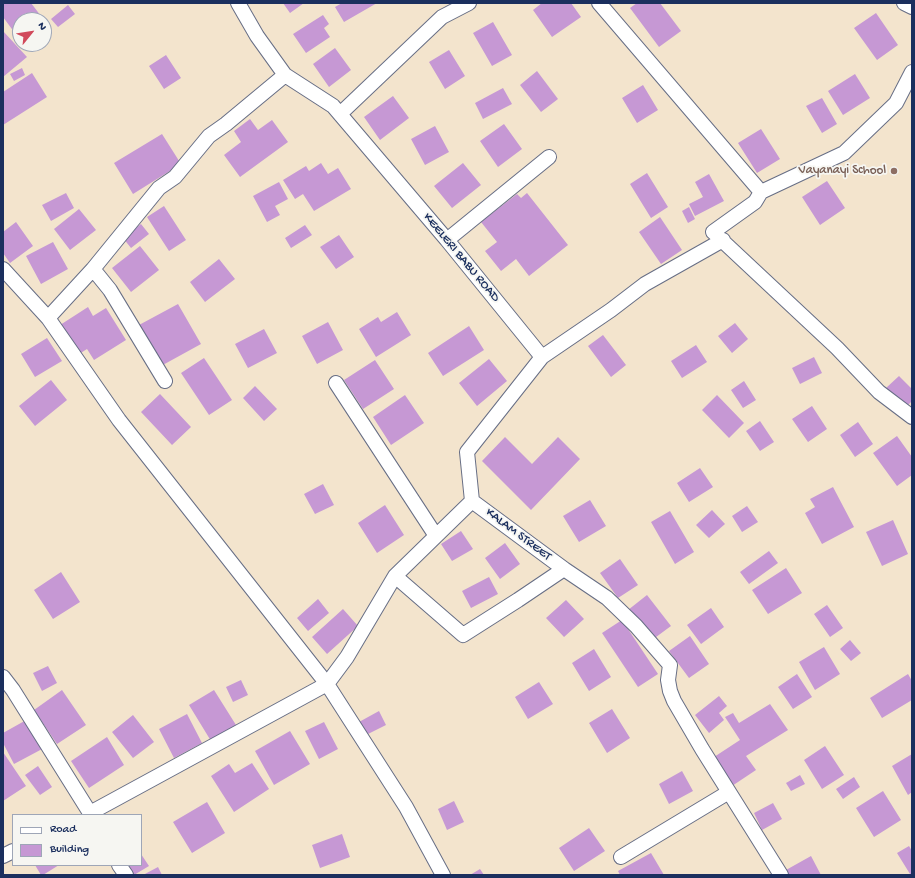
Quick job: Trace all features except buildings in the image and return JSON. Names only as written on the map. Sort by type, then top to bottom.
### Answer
[{"type":"street","name":"KEELERI BABU ROAD","points":[[238,3],[257,36],[285,76],[333,106],[447,240],[542,357]]},
{"type":"street","points":[[340,114],[442,17],[469,3]]},
{"type":"street","points":[[599,3],[761,192]]},
{"type":"street","points":[[904,3],[912,7]]},
{"type":"street","points":[[912,72],[896,103],[844,153],[761,192],[755,202],[713,232],[837,348],[879,392],[912,417]]},
{"type":"street","points":[[48,318],[93,269],[159,188],[175,177],[209,136],[285,76]]},
{"type":"street","points":[[447,240],[549,157]]},
{"type":"street","points":[[3,676],[89,814],[327,684],[347,657],[395,576],[472,501],[467,452],[542,357],[611,310],[645,284],[723,240]]},
{"type":"street","points":[[3,269],[48,318],[119,420],[327,684],[406,808],[443,875]]},
{"type":"street","points":[[93,269],[110,290],[165,381]]},
{"type":"street","points":[[336,383],[436,536]]},
{"type":"street","name":"KALAM STREET","points":[[472,501],[564,569],[607,598],[636,626],[670,665],[668,680],[674,701],[729,792]]},
{"type":"street","points":[[395,576],[463,635],[564,569]]},
{"type":"street","points":[[620,857],[729,792],[781,875]]},
{"type":"street","points":[[3,856],[12,852]]},
{"type":"street","points":[[120,866],[126,875]]},
{"type":"place","name":"Vayanayi School","points":[[894,171]]}]
